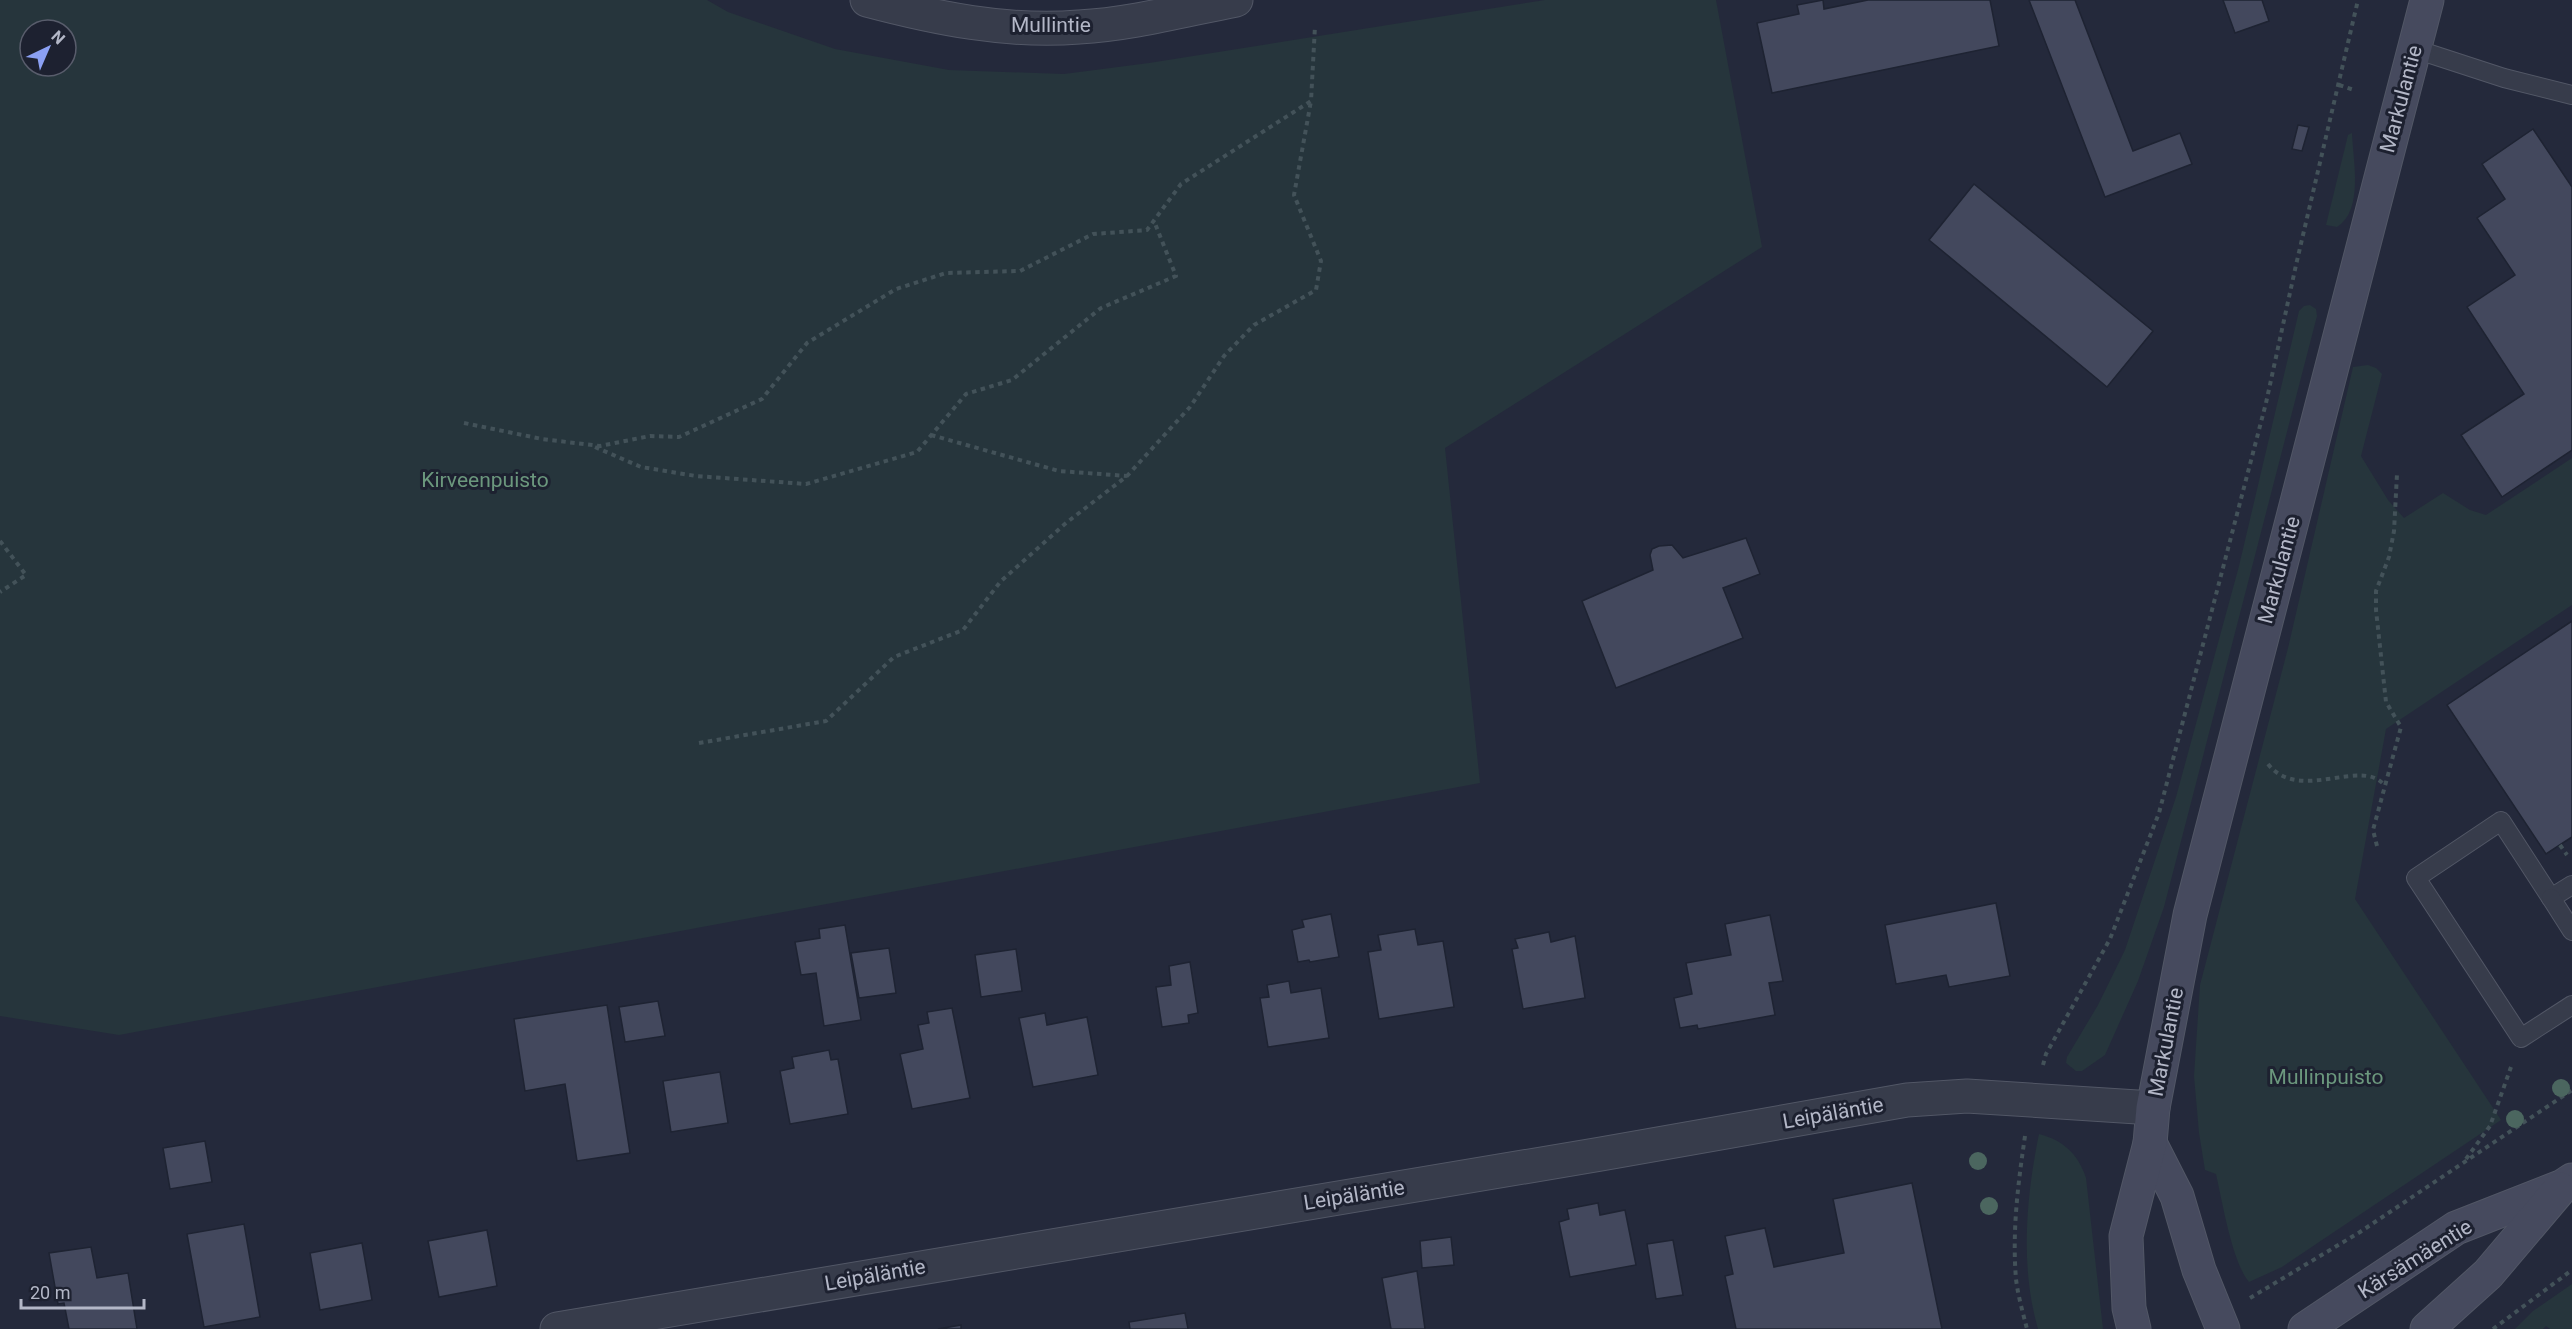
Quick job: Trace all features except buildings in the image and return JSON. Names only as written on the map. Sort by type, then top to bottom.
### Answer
[{"type":"main road","name":"Markulantie","points":[[2134,1329],[2129,1308],[2126,1236],[2150,1143],[2153,1108],[2190,915],[2427,0]]},
{"type":"main road","points":[[2150,1143],[2177,1196],[2199,1270],[2223,1329]]},
{"type":"main road","name":"Kärsämäentie","points":[[2306,1329],[2456,1228],[2568,1183]]},
{"type":"main road","name":"Kärsämäentie","points":[[2427,1329],[2488,1274],[2568,1183]]},
{"type":"street","name":"Mullintie","points":[[867,0],[963,22],[1023,27],[1078,28],[1145,18],[1236,0]]},
{"type":"street","name":"Leipäläntie","points":[[557,1329],[1601,1154],[1907,1100],[1967,1096],[2153,1108]]},
{"type":"lane","points":[[2415,49],[2504,78],[2572,95]]},
{"type":"lane","points":[[2572,931],[2501,821],[2415,878],[2521,1038],[2572,1005]]},
{"type":"lane","points":[[2551,898],[2572,885]]},
{"type":"path","points":[[2027,1329],[2016,1282],[2014,1239],[2016,1194],[2031,1101],[2046,1054],[2110,939],[2159,813],[2266,403],[2358,0]]},
{"type":"path","points":[[699,743],[826,721],[894,657],[963,630],[1001,581],[1066,524],[1127,476],[1190,407],[1224,356],[1254,325],[1316,291],[1321,261],[1294,195],[1311,101],[1315,26]]},
{"type":"path","points":[[2338,85],[2354,90]]},
{"type":"path","points":[[464,423],[542,439],[600,446],[650,436],[679,437],[762,399],[807,343],[896,289],[946,273],[1020,271],[1093,234],[1147,230],[1181,184],[1311,101]]},
{"type":"path","points":[[590,445],[641,466],[696,476],[806,484],[917,452],[966,394],[1012,380],[1101,308],[1176,276],[1154,221]]},
{"type":"path","points":[[931,435],[1059,471],[1127,476]]},
{"type":"path","points":[[2376,846],[2373,830],[2401,727],[2386,702],[2376,610],[2376,591],[2389,557],[2394,531],[2397,474]]},
{"type":"path","points":[[0,541],[26,575],[0,592]]},
{"type":"path","points":[[2264,759],[2273,770],[2286,778],[2307,782],[2368,775],[2380,780],[2385,786]]},
{"type":"path","points":[[2464,1162],[2490,1126],[2521,1038]]},
{"type":"path","points":[[2244,1301],[2360,1232],[2572,1090]]},
{"type":"path","points":[[2493,1329],[2572,1270]]},
{"type":"green space","name":"Kirveenpuisto","points":[[0,0],[707,0],[728,12],[835,49],[949,70],[1064,74],[1149,63],[1545,0],[1716,0],[1762,247],[1445,448],[1480,783],[119,1035],[0,1016]]},
{"type":"green space","points":[[2352,133],[2355,184],[2351,209],[2337,227],[2326,225],[2348,135]]},
{"type":"green space","points":[[2310,305],[2316,309],[2317,316],[2164,907],[2138,981],[2105,1055],[2082,1071],[2076,1071],[2066,1063],[2067,1057],[2098,1005],[2125,950],[2176,797],[2239,566],[2299,311],[2304,306]]},
{"type":"green space","name":"Mullinpuisto","points":[[2368,365],[2376,368],[2382,374],[2361,456],[2388,500],[2404,518],[2443,493],[2470,510],[2486,515],[2572,458],[2572,605],[2386,729],[2355,899],[2501,1120],[2282,1267],[2249,1282],[2243,1273],[2233,1246],[2216,1174],[2205,1170],[2194,1076],[2200,985],[2288,648],[2353,367]]},
{"type":"green space","points":[[2039,1134],[2055,1140],[2068,1149],[2079,1162],[2086,1178],[2103,1329],[2038,1329],[2029,1281],[2027,1232],[2031,1182]]},
{"type":"green space","points":[[2572,1284],[2572,1329],[2550,1329],[2546,1326],[2543,1329],[2515,1329],[2533,1311]]}]
